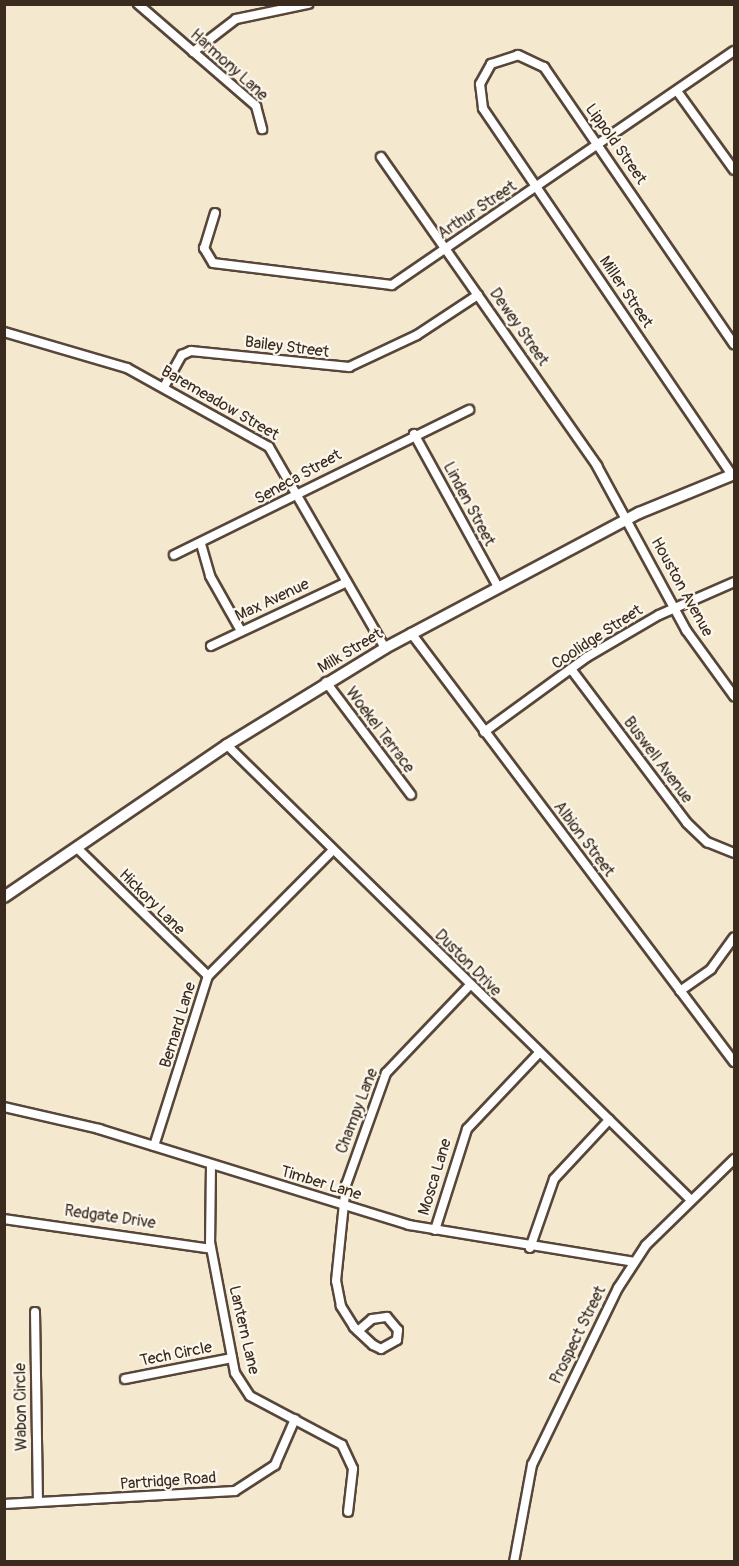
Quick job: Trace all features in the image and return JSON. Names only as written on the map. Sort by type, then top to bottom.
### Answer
[{"type":"street","name":"Harmony Lane","points":[[138,4],[256,106],[262,129]]},
{"type":"street","points":[[193,52],[236,19],[308,4]]},
{"type":"street","name":"Arthur Street","points":[[215,213],[204,248],[207,256],[222,266],[392,285],[735,51]]},
{"type":"street","name":"Lippold Street","points":[[495,126],[481,102],[482,78],[496,60],[518,55],[544,68],[735,344]]},
{"type":"street","points":[[677,91],[735,170]]},
{"type":"street","name":"Miller Street","points":[[495,126],[733,474]]},
{"type":"street","name":"Dewey Street","points":[[381,157],[446,248],[628,518]]},
{"type":"street","name":"Bailey Street","points":[[164,387],[182,355],[191,351],[349,367],[417,335],[478,295]]},
{"type":"street","name":"Baremeadow Street","points":[[4,332],[105,359],[164,387],[269,447],[299,492],[385,648]]},
{"type":"street","name":"Seneca Street","points":[[174,555],[201,544],[414,434],[469,410]]},
{"type":"street","name":"Linden Street","points":[[414,434],[498,587]]},
{"type":"street","name":"Milk Street","points":[[4,897],[227,745],[326,682],[411,633],[628,518],[733,474]]},
{"type":"street","name":"Houston Avenue","points":[[628,518],[674,609],[735,696]]},
{"type":"street","points":[[201,544],[210,576],[241,631]]},
{"type":"street","name":"Max Avenue","points":[[211,646],[347,582]]},
{"type":"street","name":"Coolidge Street","points":[[484,732],[572,669],[674,609],[735,582]]},
{"type":"street","name":"Albion Street","points":[[411,633],[735,1062]]},
{"type":"street","name":"Buswell Avenue","points":[[572,669],[687,824],[707,842],[735,853]]},
{"type":"street","name":"Woekel Terrace","points":[[326,682],[411,795]]},
{"type":"street","name":"Duston Drive","points":[[227,745],[538,1054],[691,1200]]},
{"type":"street","name":"Hickory Lane","points":[[77,848],[208,976]]},
{"type":"street","name":"Bernard Lane","points":[[154,1146],[208,976],[332,851]]},
{"type":"street","points":[[680,991],[711,969],[735,937]]},
{"type":"street","name":"Champy Lane","points":[[358,1331],[372,1319],[387,1317],[398,1330],[397,1340],[381,1349],[358,1331],[340,1306],[336,1281],[346,1185],[386,1073],[469,986]]},
{"type":"street","name":"Mosca Lane","points":[[435,1230],[467,1129],[538,1054]]},
{"type":"street","name":"Timber Lane","points":[[4,1107],[154,1146],[211,1166],[435,1230],[530,1248],[634,1262]]},
{"type":"street","points":[[530,1248],[554,1179],[609,1120]]},
{"type":"street","name":"Prospect Street","points":[[514,1562],[532,1465],[634,1262],[691,1200],[735,1159]]},
{"type":"street","name":"Lantern Lane","points":[[211,1166],[212,1249],[232,1358],[250,1396],[328,1434],[349,1456],[354,1485],[348,1512]]},
{"type":"street","points":[[726,1167],[735,1174]]},
{"type":"street","name":"Redgate Drive","points":[[4,1219],[212,1249]]},
{"type":"street","name":"Wabon Circle","points":[[36,1312],[38,1502]]},
{"type":"street","name":"Tech Circle","points":[[125,1380],[232,1358]]},
{"type":"street","name":"Partridge Road","points":[[4,1504],[244,1488],[275,1465],[295,1419]]}]
